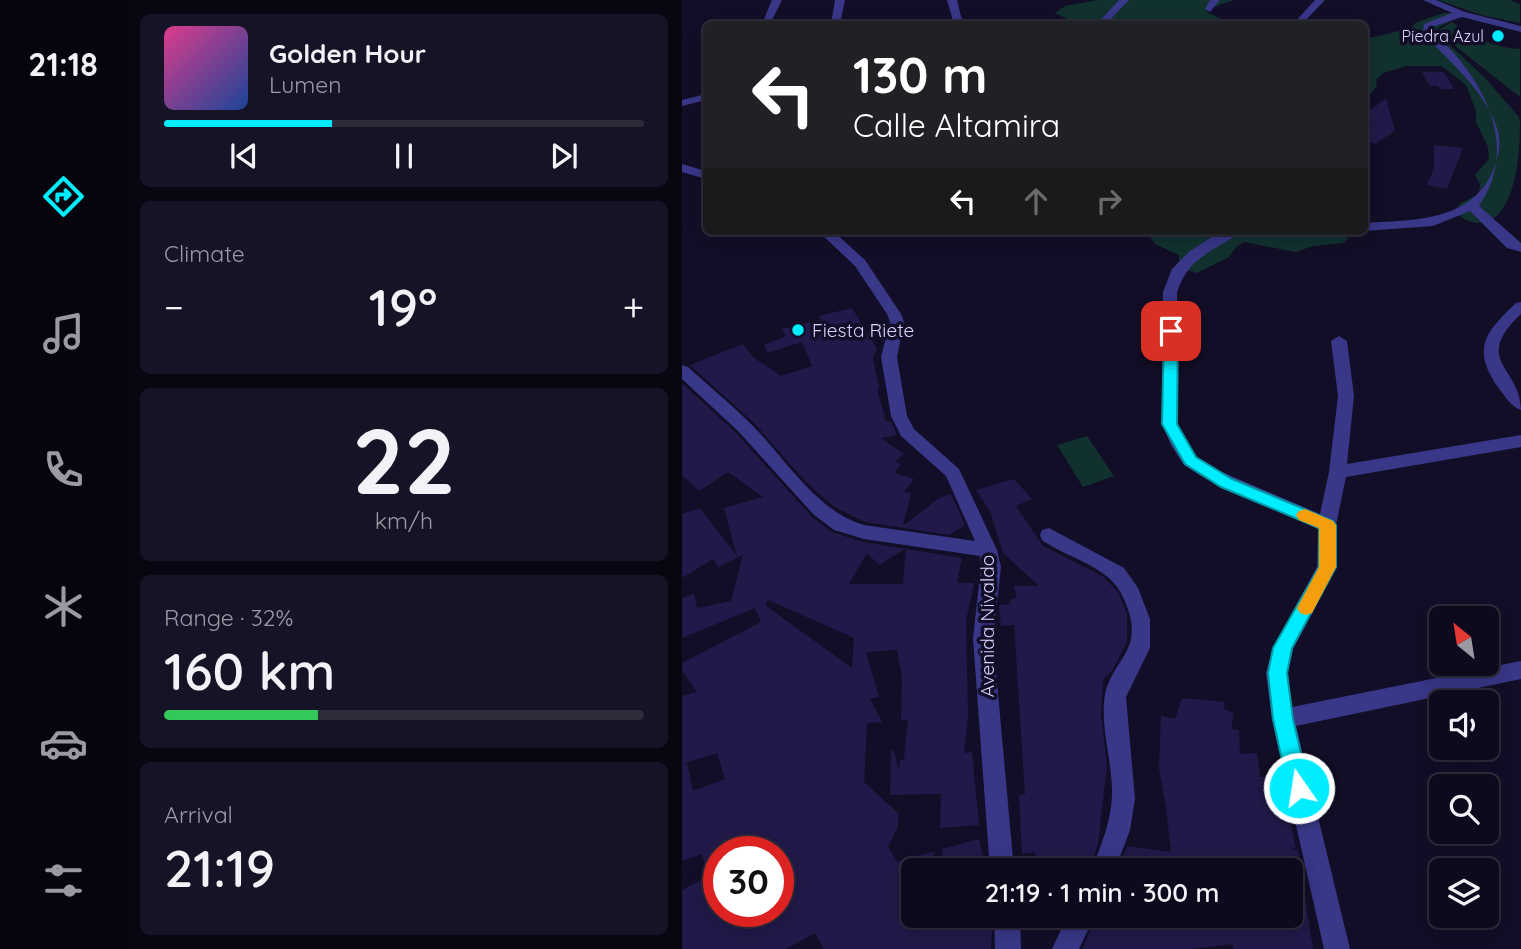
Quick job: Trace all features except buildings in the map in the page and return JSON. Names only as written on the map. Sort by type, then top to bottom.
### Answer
[{"type":"street","points":[[767,21],[777,0]]},
{"type":"street","points":[[836,21],[840,0]]},
{"type":"street","points":[[952,0],[958,21]]},
{"type":"street","points":[[1104,21],[1124,0]]},
{"type":"street","points":[[1300,21],[1320,0]]},
{"type":"street","points":[[1428,0],[1462,14],[1520,29]]},
{"type":"street","points":[[1368,227],[1432,222],[1454,216],[1472,206],[1496,178],[1506,144],[1502,127],[1469,74],[1428,33],[1427,26],[1435,21],[1462,14]]},
{"type":"street","points":[[682,103],[703,98]]},
{"type":"street","points":[[682,168],[703,174]]},
{"type":"street","points":[[1472,206],[1516,247],[1520,260]]},
{"type":"street","name":"Avenida Nivaldo","points":[[829,235],[860,263],[894,314],[897,322],[889,357],[899,416],[907,432],[953,474],[988,550],[991,567],[983,638],[984,670],[1001,858]]},
{"type":"street","points":[[1224,235],[1195,254],[1177,272],[1170,292],[1170,424],[1190,461],[1209,473],[1327,525]]},
{"type":"street","points":[[1520,306],[1495,333],[1490,347],[1500,379],[1520,405]]},
{"type":"street","points":[[1337,949],[1283,719],[1277,673],[1283,648],[1328,567],[1327,525],[1338,472],[1346,396],[1339,341]]},
{"type":"street","points":[[682,370],[745,428],[820,510],[841,525],[863,532],[988,550]]},
{"type":"street","points":[[1338,472],[1520,441]]},
{"type":"street","points":[[1049,535],[1072,551],[1101,561],[1116,573],[1127,586],[1144,631],[1141,647],[1121,682],[1115,700],[1124,790],[1122,817],[1108,858]]},
{"type":"street","points":[[1283,719],[1520,670]]},
{"type":"street","points":[[1008,928],[1008,949]]},
{"type":"street","points":[[1065,949],[1076,928]]},
{"type":"green space","points":[[1098,0],[1234,0],[1207,9],[1207,12],[1223,20],[1221,21],[1067,19],[1055,13],[1065,6]]},
{"type":"green space","points":[[1438,0],[1510,0],[1520,4],[1520,23],[1481,15]]},
{"type":"green space","points":[[1443,13],[1452,13],[1458,17],[1438,28],[1439,35],[1485,78],[1519,117],[1520,135],[1514,182],[1509,198],[1492,219],[1472,222],[1455,211],[1461,203],[1479,194],[1480,184],[1475,175],[1489,159],[1488,147],[1476,122],[1476,111],[1466,85],[1442,66],[1406,66],[1383,73],[1376,80],[1377,86],[1368,96],[1368,38],[1412,28],[1415,23]]},
{"type":"green space","points":[[1452,22],[1484,41],[1520,49],[1520,97],[1441,35],[1440,29]]},
{"type":"green space","points":[[1149,235],[1346,235],[1348,239],[1343,243],[1313,246],[1296,252],[1244,242],[1237,246],[1229,257],[1197,273],[1175,266],[1179,255],[1155,244]]},
{"type":"green space","points":[[1087,436],[1114,476],[1083,487],[1057,445]]},
{"type":"slow traffic","points":[[1305,515],[1327,525],[1328,567],[1306,608]]},
{"type":"place","name":"Piedra Azul","points":[[1498,36]]},
{"type":"place","name":"Fiesta Riete","points":[[798,330]]},
{"type":"route","points":[[1171,331],[1170,424],[1190,461],[1227,483],[1327,525],[1328,567],[1283,648],[1277,673],[1283,719],[1299,788]]}]
